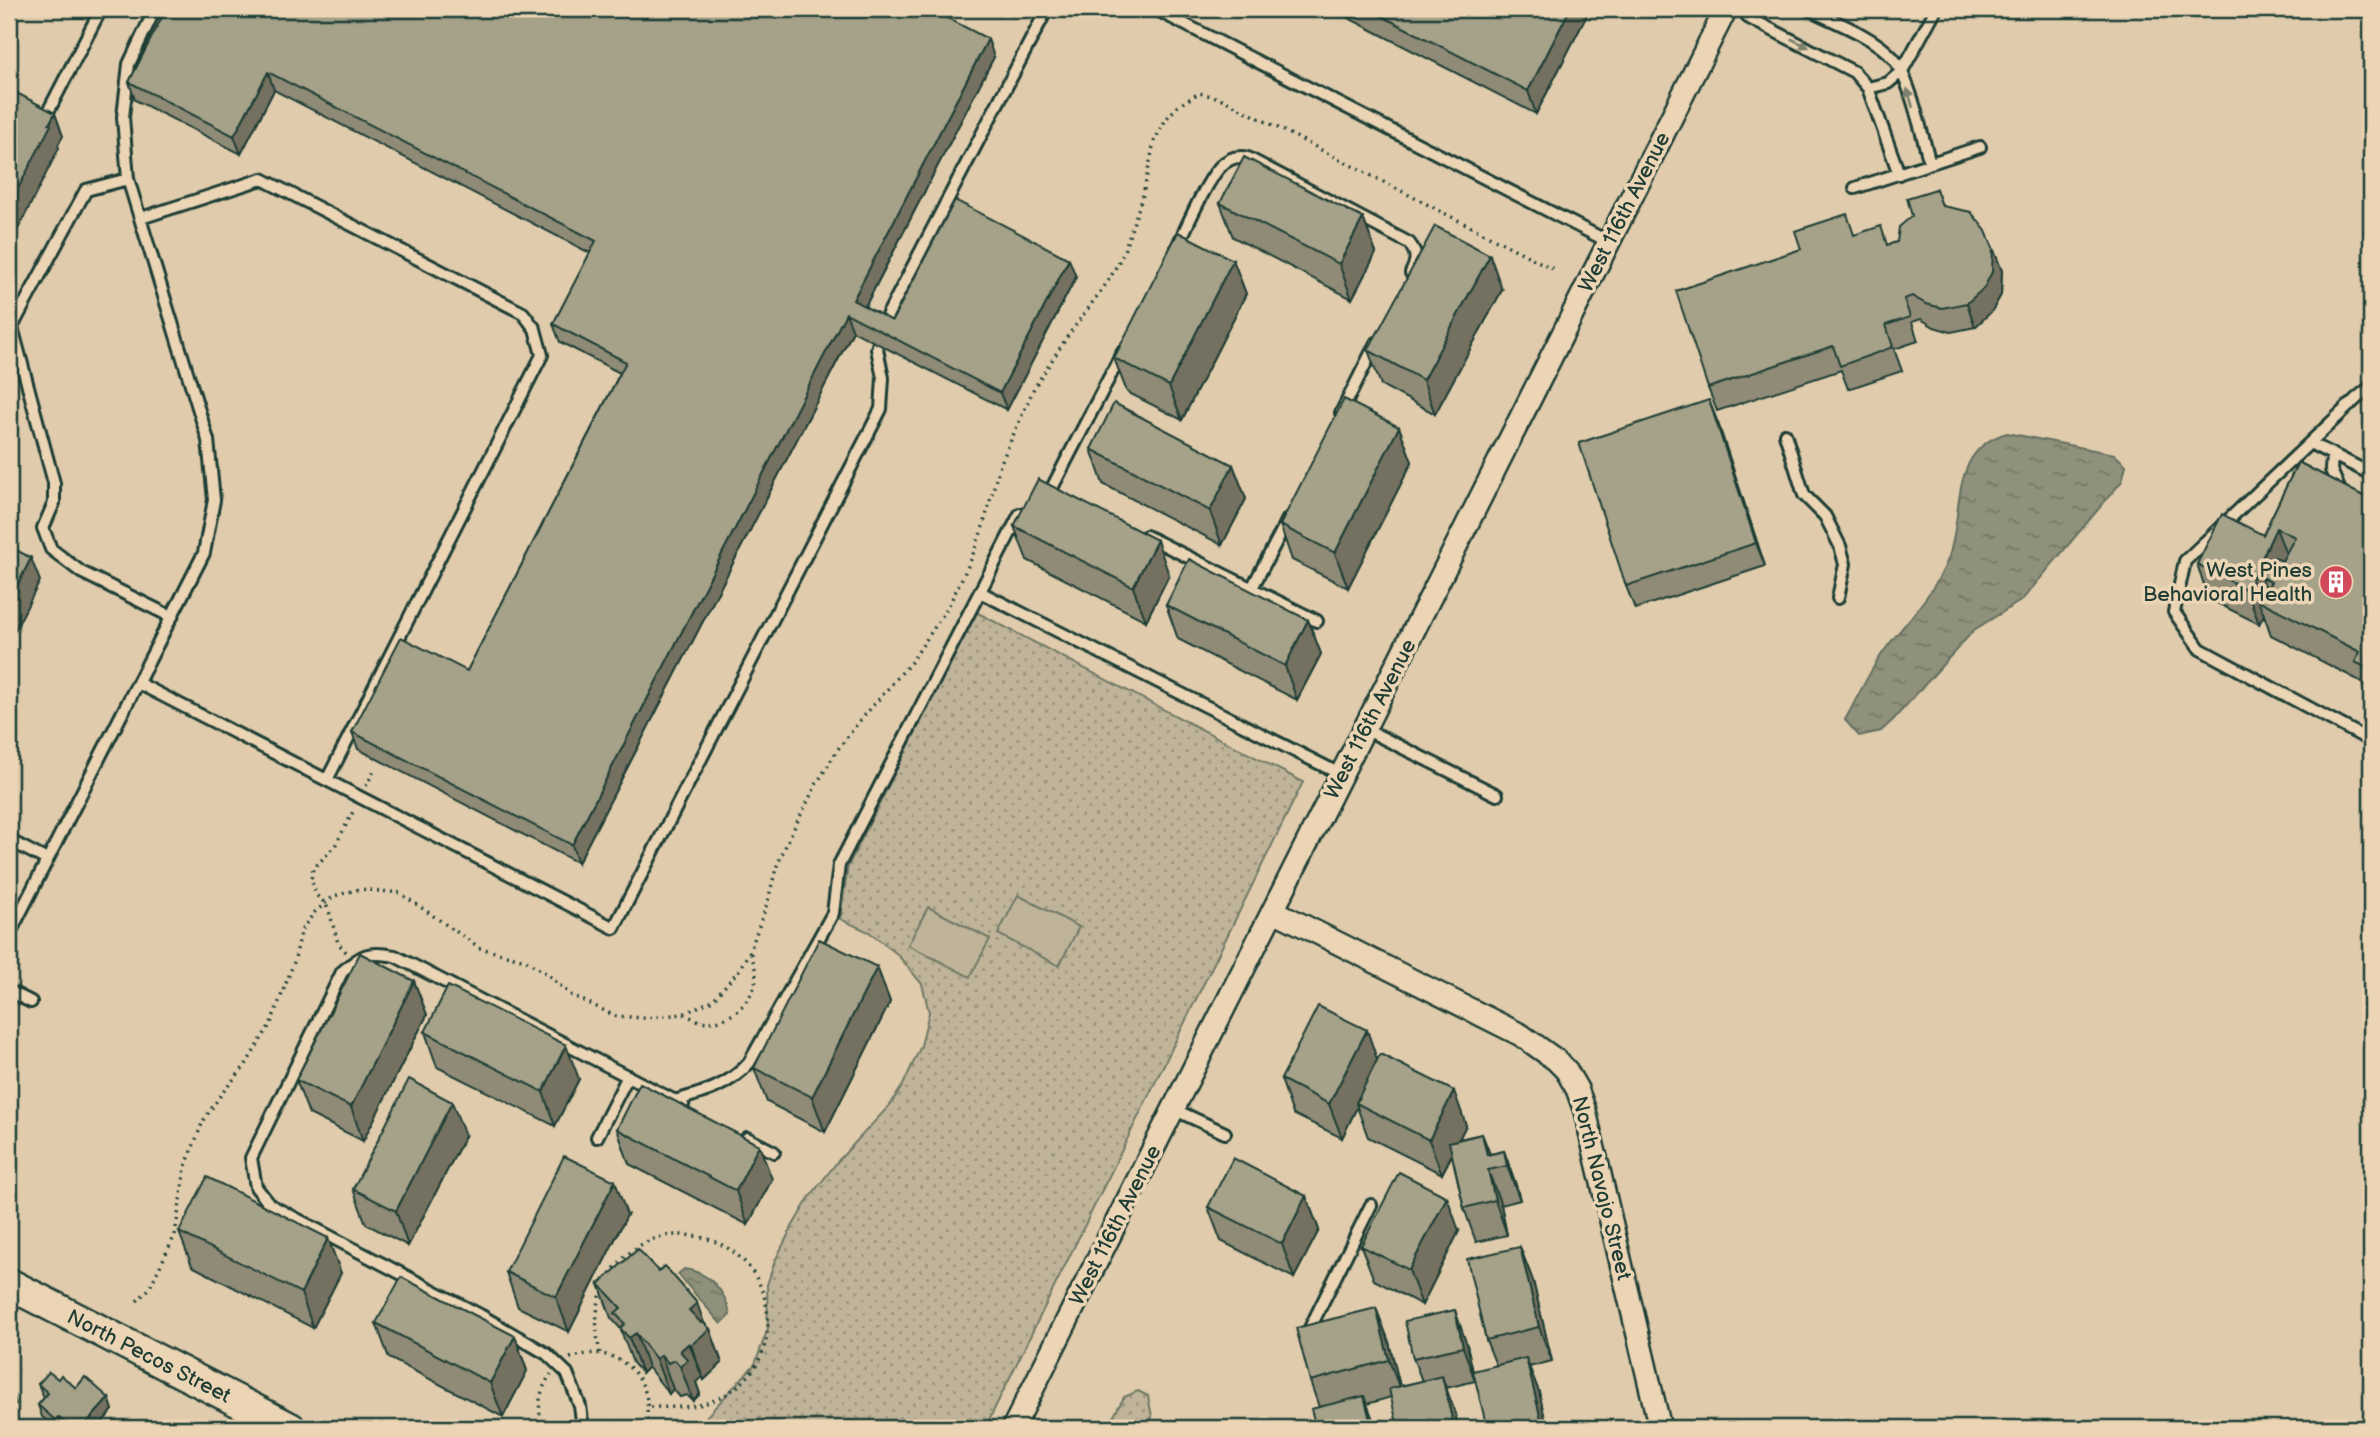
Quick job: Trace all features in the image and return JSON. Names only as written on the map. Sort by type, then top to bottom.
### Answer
[{"type":"street","name":"West 116th Avenue","points":[[1013,1428],[1726,9]]},
{"type":"street","name":"North Navajo Street","points":[[1274,911],[1521,1035],[1566,1070],[1577,1089],[1597,1153],[1660,1428]]},
{"type":"street","name":"North Pecos Street","points":[[9,1284],[290,1428]]},
{"type":"lane","points":[[50,108],[101,9]]},
{"type":"lane","points":[[9,935],[204,553],[214,500],[208,440],[128,179],[123,117],[129,64],[155,9]]},
{"type":"lane","points":[[138,683],[614,928],[881,409],[883,378],[877,349],[887,316],[1047,9]]},
{"type":"lane","points":[[1155,9],[1609,242]]},
{"type":"lane","points":[[1743,9],[1749,18],[1854,72],[1868,88],[1899,174]]},
{"type":"lane","points":[[1808,9],[1892,56],[1902,71],[1930,163]]},
{"type":"lane","points":[[1868,88],[1888,83],[1902,71],[1935,11]]},
{"type":"lane","points":[[1855,188],[1980,147]]},
{"type":"lane","points":[[1170,260],[1218,169],[1230,159],[1239,156],[1409,243],[1415,250],[1417,260],[1407,282]]},
{"type":"lane","points":[[128,179],[86,190],[12,327],[54,483],[54,503],[43,528],[51,549],[81,572],[172,617]]},
{"type":"lane","points":[[141,218],[262,179],[523,313],[535,329],[542,355],[327,780]]},
{"type":"lane","points":[[1333,429],[1382,331]]},
{"type":"lane","points":[[1040,493],[1052,488],[1126,344]]},
{"type":"lane","points":[[2371,387],[2185,561],[2174,612],[2200,649],[2371,741]]},
{"type":"lane","points":[[1785,434],[1804,495],[1825,516],[1840,546],[1845,564],[1838,598]]},
{"type":"lane","points":[[2310,443],[2371,474]]},
{"type":"lane","points":[[2332,455],[2331,470],[2343,496]]},
{"type":"lane","points":[[1052,488],[1063,494]]},
{"type":"lane","points":[[1252,589],[1296,503]]},
{"type":"lane","points":[[674,1101],[714,1089],[740,1073],[749,1063],[833,913],[839,865],[1023,509]]},
{"type":"lane","points":[[1134,530],[1317,621]]},
{"type":"lane","points":[[980,592],[1342,775]]},
{"type":"lane","points":[[1365,729],[1497,795]]},
{"type":"lane","points":[[9,840],[47,860]]},
{"type":"lane","points":[[583,1428],[580,1406],[567,1373],[547,1354],[480,1315],[270,1205],[256,1187],[251,1158],[260,1134],[342,972],[368,954],[396,956],[699,1114]]},
{"type":"lane","points":[[9,991],[31,1002]]},
{"type":"lane","points":[[597,1138],[628,1076]]},
{"type":"lane","points":[[1173,1109],[1225,1133]]},
{"type":"lane","points":[[736,1133],[774,1152]]},
{"type":"lane","points":[[1310,1328],[1371,1205]]},
{"type":"path","points":[[137,1301],[149,1289],[175,1235],[185,1168],[203,1121],[245,1066],[271,1023],[294,962],[302,929],[334,896],[360,889],[400,893],[480,948],[525,960],[547,974],[571,995],[616,1016],[643,1018],[683,1014],[713,1000],[739,970],[750,951],[768,901],[776,868],[816,785],[838,749],[912,661],[948,607],[978,541],[1000,465],[1018,421],[1050,361],[1114,271],[1133,229],[1154,142],[1166,119],[1187,98],[1199,93],[1220,98],[1557,271]]},
{"type":"path","points":[[356,960],[338,943],[325,903],[316,895],[311,879],[313,869],[335,846],[374,771]]},
{"type":"path","points":[[683,1014],[699,1021],[719,1021],[735,1013],[746,1003],[755,983],[755,968],[750,951]]},
{"type":"path","points":[[600,1353],[596,1334],[597,1308],[605,1282],[620,1260],[642,1244],[667,1235],[694,1234],[720,1242],[742,1257],[758,1278],[768,1306],[767,1336],[757,1364],[737,1387],[711,1402],[681,1407],[648,1407]]},
{"type":"path","points":[[643,1428],[648,1407],[646,1391]]},
{"type":"shaded area","points":[[976,612],[1303,782],[985,1428],[696,1428],[755,1364],[768,1328],[767,1285],[775,1261],[809,1198],[838,1161],[890,1105],[903,1085],[921,1046],[929,1012],[922,984],[897,954],[869,932],[840,919],[848,866]]},
{"type":"shaded area","points":[[1018,895],[1079,927],[1059,966],[998,934]]},
{"type":"shaded area","points":[[928,907],[990,939],[970,977],[908,945]]},
{"type":"shaded area","points":[[1138,1391],[1148,1396],[1152,1417],[1147,1428],[1111,1428],[1110,1423],[1124,1397]]},
{"type":"water","points":[[2007,433],[2114,454],[2126,465],[2122,481],[2022,600],[1974,630],[1881,731],[1859,736],[1845,720],[1878,659],[1928,595],[1943,571],[1953,542],[1966,469],[1975,454],[1988,441]]},
{"type":"water","points":[[684,1269],[701,1274],[715,1284],[725,1298],[730,1315],[721,1324],[678,1274]]},
{"type":"building","points":[[166,9],[930,9],[988,39],[853,300],[892,321],[955,200],[1069,259],[1000,393],[846,313],[572,845],[352,732],[401,637],[467,671],[626,362],[553,324],[596,241],[268,72],[234,136],[129,82]]},
{"type":"building","points":[[1368,9],[1570,9],[1528,91]]},
{"type":"building","points":[[9,89],[55,113],[9,206]]},
{"type":"building","points":[[1244,157],[1363,218],[1339,264],[1220,203]]},
{"type":"building","points":[[1936,189],[1942,206],[1971,212],[1986,231],[1993,248],[1992,272],[1984,288],[1967,303],[1942,308],[1926,304],[1912,296],[1904,299],[1910,317],[1886,325],[1893,347],[1840,366],[1833,346],[1708,388],[1676,291],[1801,249],[1795,231],[1847,214],[1854,235],[1881,226],[1887,245],[1897,242],[1899,227],[1912,216],[1907,198]]},
{"type":"building","points":[[1435,226],[1490,255],[1423,380],[1368,350]]},
{"type":"building","points":[[1178,232],[1233,260],[1169,386],[1114,358]]},
{"type":"building","points":[[1344,399],[1399,427],[1335,553],[1280,525]]},
{"type":"building","points":[[1709,400],[1756,543],[1626,586],[1579,443]]},
{"type":"building","points":[[1114,403],[1233,465],[1210,511],[1091,449]]},
{"type":"building","name":"West Pines Behavioral Health","points":[[2298,462],[2371,500],[2371,670],[2355,662],[2360,652],[2258,600],[2271,582],[2261,577],[2274,557],[2282,561],[2295,537],[2276,528],[2247,590],[2197,564],[2222,514],[2263,535]]},
{"type":"building","points":[[1038,479],[1157,540],[1133,587],[1014,526]]},
{"type":"building","points":[[9,546],[31,558],[9,602]]},
{"type":"building","points":[[1189,559],[1308,620],[1285,666],[1166,605]]},
{"type":"building","points":[[819,939],[877,967],[812,1097],[754,1068]]},
{"type":"building","points":[[360,953],[414,981],[351,1107],[296,1080]]},
{"type":"building","points":[[448,986],[566,1045],[543,1092],[425,1032]]},
{"type":"building","points":[[1318,1006],[1367,1030],[1329,1104],[1281,1079]]},
{"type":"building","points":[[1380,1054],[1454,1091],[1429,1140],[1356,1103]]},
{"type":"building","points":[[409,1079],[452,1102],[396,1211],[353,1189]]},
{"type":"building","points":[[640,1083],[759,1145],[736,1191],[617,1129]]},
{"type":"building","points":[[1482,1134],[1487,1155],[1504,1151],[1507,1166],[1488,1170],[1495,1200],[1464,1208],[1449,1142]]},
{"type":"building","points":[[564,1156],[615,1181],[556,1297],[506,1272]]},
{"type":"building","points":[[1233,1158],[1306,1196],[1282,1244],[1208,1207]]},
{"type":"building","points":[[1399,1172],[1447,1197],[1409,1270],[1361,1246]]},
{"type":"building","points":[[207,1177],[328,1238],[301,1293],[179,1232]]},
{"type":"building","points":[[1520,1247],[1539,1327],[1486,1340],[1467,1259]]},
{"type":"building","points":[[638,1249],[659,1272],[665,1266],[697,1303],[689,1310],[710,1329],[680,1351],[688,1360],[680,1366],[675,1360],[668,1363],[661,1355],[656,1359],[636,1333],[629,1338],[620,1328],[625,1324],[615,1313],[621,1308],[599,1284]]},
{"type":"building","points":[[401,1277],[515,1336],[490,1383],[376,1323]]},
{"type":"building","points":[[1376,1308],[1389,1360],[1310,1381],[1296,1328]]},
{"type":"building","points":[[1455,1310],[1463,1347],[1413,1358],[1405,1321]]},
{"type":"building","points":[[1526,1358],[1543,1428],[1487,1428],[1473,1371]]},
{"type":"building","points":[[49,1372],[58,1379],[61,1375],[76,1388],[85,1377],[109,1398],[82,1428],[71,1428],[58,1417],[55,1420],[38,1405],[48,1393],[38,1384]]},
{"type":"building","points":[[1442,1376],[1454,1428],[1398,1428],[1389,1389]]},
{"type":"building","points":[[1364,1396],[1372,1428],[1316,1428],[1311,1409]]},
{"type":"building","points":[[151,1421],[152,1428],[122,1428],[122,1425]]},
{"type":"place","name":"West Pines Behavioral Health","points":[[2336,582]]}]
